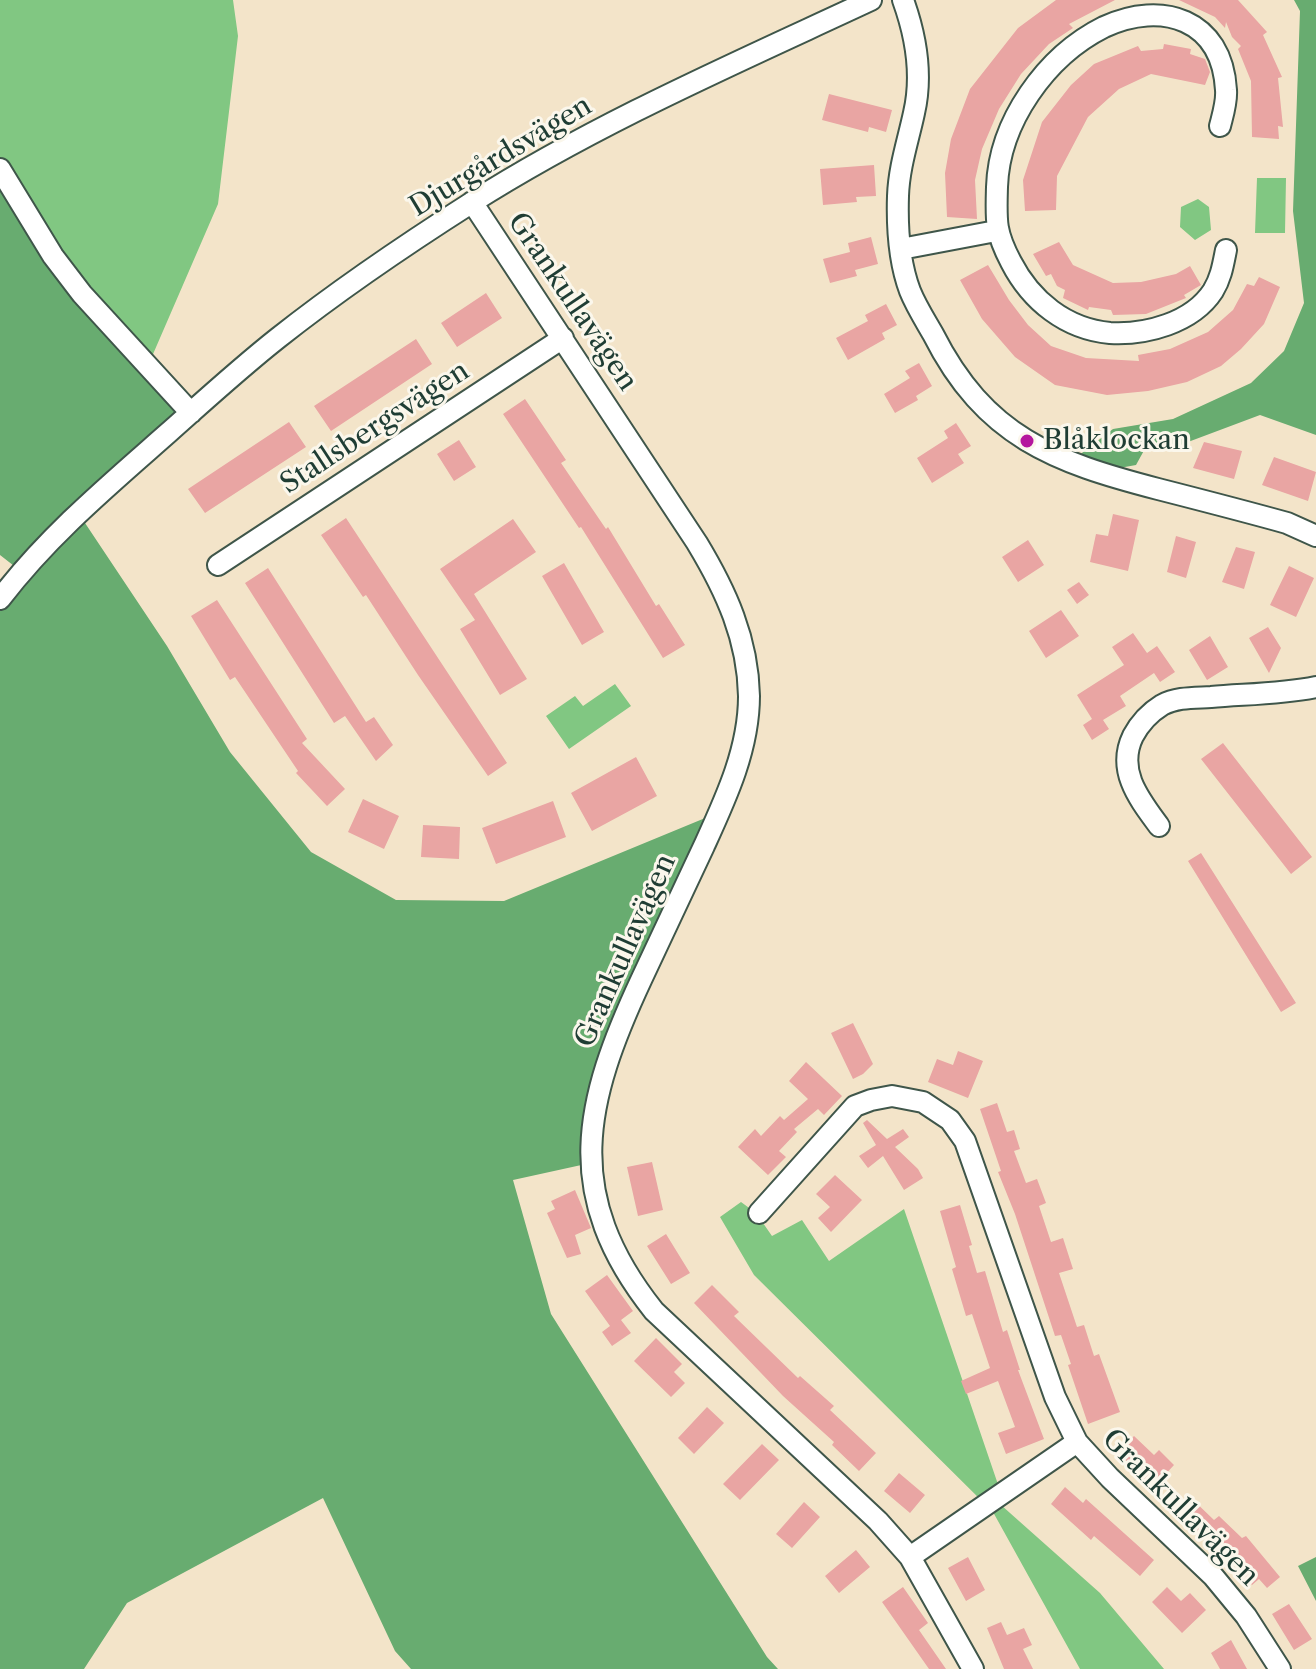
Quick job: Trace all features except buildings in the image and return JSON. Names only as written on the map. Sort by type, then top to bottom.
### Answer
[{"type":"street","name":"Djurgårdsvägen","points":[[0,599],[24,568],[61,530],[267,347],[336,294],[472,202],[596,131],[871,0]]},
{"type":"street","points":[[903,0],[913,30],[918,82],[915,111],[899,182],[901,249],[910,291],[957,375],[978,400],[1027,441],[1051,455],[1095,472],[1287,523],[1316,536]]},
{"type":"street","points":[[1220,126],[1226,94],[1225,77],[1210,38],[1196,25],[1177,17],[1158,14],[1138,15],[1105,26],[1060,58],[1023,103],[1002,147],[997,177],[996,231],[1016,272],[1041,303],[1058,317],[1077,325],[1114,333],[1168,325],[1196,308],[1214,289],[1221,275],[1226,250]]},
{"type":"street","points":[[0,169],[60,266],[191,413]]},
{"type":"street","name":"Grankullavägen","points":[[472,202],[719,580],[743,641],[748,681],[746,731],[736,771],[622,1021],[600,1081],[590,1149],[602,1218],[629,1276],[654,1311],[878,1521],[910,1557],[973,1669]]},
{"type":"street","points":[[901,249],[996,231]]},
{"type":"street","name":"Stallsbergsvägen","points":[[218,565],[563,338]]},
{"type":"street","points":[[1159,826],[1136,795],[1128,766],[1131,740],[1139,725],[1151,713],[1176,700],[1316,687]]},
{"type":"street","name":"Grankullavägen","points":[[759,1213],[855,1106],[881,1097],[902,1097],[923,1102],[942,1112],[965,1141],[1055,1397],[1077,1442],[1222,1586],[1246,1616],[1280,1669]]},
{"type":"street","points":[[910,1557],[1077,1442]]},
{"type":"green space","points":[[0,0],[233,0],[238,36],[218,204],[147,368],[0,172]]},
{"type":"green space","points":[[1294,0],[1316,0],[1316,435],[1260,415],[1180,445],[1147,445],[1136,465],[1097,472],[1069,463],[1113,429],[1173,419],[1251,383],[1284,351],[1304,303],[1293,211],[1300,11]]},
{"type":"green space","points":[[0,172],[190,423],[85,523],[167,646],[230,752],[311,852],[396,900],[504,901],[727,809],[665,936],[608,1080],[595,1162],[513,1180],[551,1314],[767,1657],[778,1669],[411,1669],[395,1651],[323,1498],[127,1603],[84,1669],[0,1669],[0,608],[27,576],[0,555]]},
{"type":"green space","points":[[1257,178],[1286,178],[1285,233],[1255,233]]},
{"type":"green space","points":[[1198,199],[1209,207],[1211,230],[1195,240],[1180,227],[1181,207]]},
{"type":"green space","points":[[615,684],[631,706],[569,749],[546,716],[575,696],[583,706]]},
{"type":"green space","points":[[741,1202],[756,1213],[772,1236],[802,1220],[829,1261],[904,1209],[1004,1502],[1001,1505],[1100,1593],[1164,1669],[1080,1669],[993,1512],[754,1275],[720,1217]]},
{"type":"green space","points":[[1316,1557],[1316,1601],[1298,1566]]},
{"type":"place","name":"Blåklockan","points":[[1027,441]]}]
